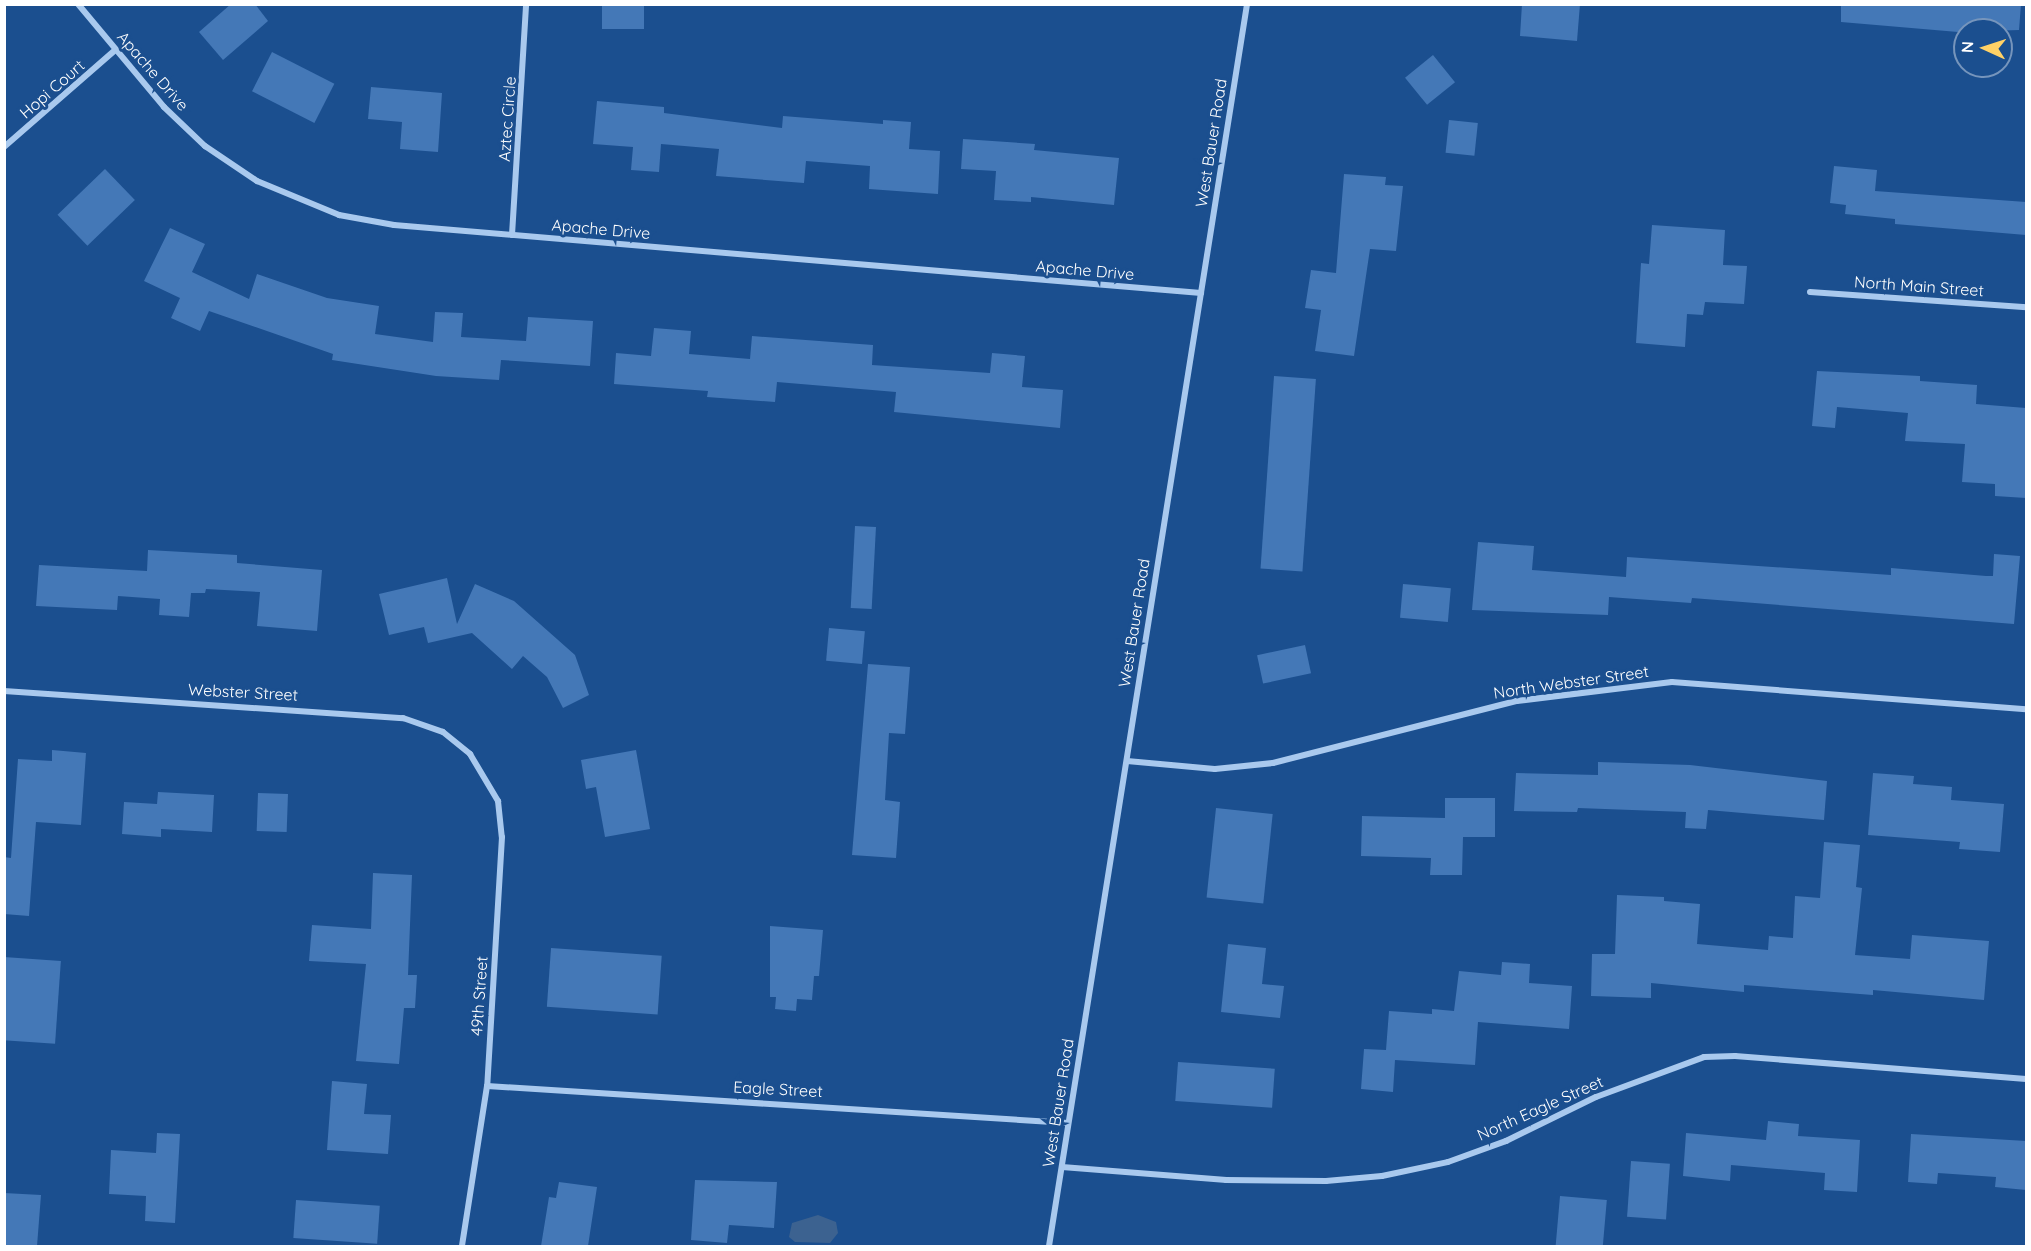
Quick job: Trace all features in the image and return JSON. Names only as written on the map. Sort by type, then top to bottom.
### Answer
[{"type":"street","name":"Apache Drive","points":[[78,4],[164,107],[205,146],[281,193],[339,214],[393,225],[1201,293]]},
{"type":"street","name":"Aztec Circle","points":[[512,235],[526,4]]},
{"type":"street","name":"West Bauer Road","points":[[1049,1246],[1247,4]]},
{"type":"street","name":"Hopi Court","points":[[4,147],[116,50]]},
{"type":"street","name":"North Main Street","points":[[1810,292],[2026,307]]},
{"type":"street","name":"North Webster Street","points":[[1127,761],[1215,769],[1273,764],[1517,701],[1672,682],[2026,709]]},
{"type":"street","name":"Webster Street","points":[[4,691],[403,717],[443,732],[470,754]]},
{"type":"street","name":"49th Street","points":[[462,1246],[487,1086],[502,837],[498,801],[470,754]]},
{"type":"street","name":"North Eagle Street","points":[[1062,1167],[1226,1180],[1326,1181],[1402,1172],[1448,1162],[1506,1141],[1596,1097],[1704,1057],[1735,1056],[2026,1079]]},
{"type":"street","name":"Eagle Street","points":[[487,1086],[1068,1123]]},
{"type":"water","points":[[818,1215],[836,1222],[838,1233],[830,1243],[795,1242],[789,1237],[792,1223]]},
{"type":"building","points":[[231,4],[255,4],[268,21],[223,60],[199,32]]},
{"type":"building","points":[[602,4],[644,4],[644,29],[602,29]]},
{"type":"building","points":[[1522,4],[1580,4],[1577,41],[1520,36]]},
{"type":"building","points":[[1841,4],[2021,4],[2019,30],[2013,30],[2013,18],[1953,18],[1953,32],[1841,22]]},
{"type":"building","points":[[272,52],[334,84],[314,123],[252,91]]},
{"type":"building","points":[[1433,55],[1455,82],[1427,105],[1405,78]]},
{"type":"building","points":[[371,87],[442,93],[438,152],[400,149],[402,122],[368,119]]},
{"type":"building","points":[[597,101],[664,107],[664,113],[782,128],[783,116],[883,124],[883,120],[911,122],[909,149],[940,151],[938,194],[869,189],[870,166],[806,161],[804,183],[716,176],[719,149],[661,144],[659,172],[631,170],[633,147],[593,144]]},
{"type":"building","points":[[1449,120],[1478,123],[1474,156],[1446,153]]},
{"type":"building","points":[[963,139],[1035,144],[1034,150],[1119,158],[1114,205],[1031,197],[1031,202],[994,200],[996,171],[961,169]]},
{"type":"building","points":[[1834,166],[1877,170],[1875,191],[2026,202],[2026,235],[1895,224],[1895,219],[1845,214],[1846,205],[1830,203]]},
{"type":"building","points":[[105,169],[135,200],[87,246],[58,215]]},
{"type":"building","points":[[1344,174],[1386,177],[1385,185],[1403,186],[1396,251],[1370,249],[1354,356],[1315,351],[1321,310],[1305,308],[1311,270],[1336,273]]},
{"type":"building","points":[[1652,225],[1725,230],[1723,265],[1747,266],[1744,304],[1705,302],[1703,315],[1687,314],[1685,347],[1636,343],[1641,263],[1649,264]]},
{"type":"building","points":[[170,228],[205,244],[192,272],[249,299],[257,274],[327,298],[379,306],[375,334],[433,342],[435,312],[463,313],[461,337],[526,341],[528,317],[593,321],[590,366],[501,360],[499,380],[436,376],[332,360],[333,354],[209,311],[200,331],[171,318],[180,298],[144,281]]},
{"type":"building","points":[[654,328],[691,331],[689,354],[750,359],[752,336],[873,345],[872,365],[990,373],[992,353],[1025,356],[1022,387],[1063,390],[1060,428],[894,412],[896,392],[777,382],[775,402],[707,397],[708,391],[614,384],[616,353],[651,356]]},
{"type":"building","points":[[1817,371],[1920,376],[1920,381],[1977,385],[1976,404],[2026,408],[2026,498],[1995,496],[1995,484],[1962,482],[1965,444],[1905,441],[1908,413],[1837,407],[1835,428],[1812,426]]},
{"type":"building","points":[[1274,376],[1316,379],[1302,571],[1261,569]]},
{"type":"building","points":[[855,526],[876,527],[872,609],[851,608]]},
{"type":"building","points":[[1478,542],[1534,546],[1532,570],[1626,577],[1627,557],[1891,575],[1891,568],[1993,576],[1994,554],[2020,556],[2014,624],[1692,598],[1691,603],[1609,597],[1608,615],[1472,610]]},
{"type":"building","points":[[148,550],[237,555],[237,563],[322,570],[317,631],[257,626],[260,592],[206,589],[205,593],[191,593],[189,617],[159,615],[160,599],[118,596],[117,610],[36,606],[39,565],[147,571]]},
{"type":"building","points":[[447,578],[457,624],[475,584],[514,601],[575,655],[589,695],[563,708],[547,677],[523,656],[512,669],[472,633],[428,643],[424,627],[389,635],[379,594]]},
{"type":"building","points":[[1403,584],[1451,588],[1448,622],[1400,618]]},
{"type":"building","points":[[829,628],[865,631],[862,664],[826,661]]},
{"type":"building","points":[[1305,645],[1311,673],[1263,684],[1257,655]]},
{"type":"building","points":[[868,664],[910,667],[905,734],[889,733],[885,800],[900,802],[896,858],[852,855]]},
{"type":"building","points":[[52,750],[86,753],[81,825],[36,822],[29,916],[4,914],[4,857],[11,858],[18,759],[52,761]]},
{"type":"building","points":[[636,750],[650,829],[605,837],[596,787],[586,789],[581,760]]},
{"type":"building","points":[[1598,762],[1690,765],[1827,781],[1824,820],[1708,810],[1706,829],[1685,828],[1686,812],[1578,808],[1577,812],[1514,811],[1516,773],[1598,775]]},
{"type":"building","points":[[1873,773],[1914,776],[1913,784],[1952,787],[1951,800],[2004,804],[2000,852],[1959,849],[1960,842],[1868,835]]},
{"type":"building","points":[[158,792],[214,795],[212,832],[161,829],[161,837],[122,834],[124,802],[157,804]]},
{"type":"building","points":[[258,793],[288,794],[287,832],[257,831]]},
{"type":"building","points":[[1445,798],[1495,798],[1495,837],[1463,837],[1462,875],[1430,875],[1431,858],[1361,856],[1362,816],[1445,818]]},
{"type":"building","points":[[1216,808],[1273,814],[1263,903],[1207,898]]},
{"type":"building","points":[[1824,842],[1860,845],[1856,887],[1862,888],[1855,955],[1910,959],[1912,935],[1989,941],[1984,1000],[1873,990],[1873,995],[1744,985],[1744,992],[1651,983],[1651,998],[1591,996],[1592,954],[1615,954],[1617,895],[1664,897],[1664,901],[1700,904],[1697,944],[1768,950],[1769,936],[1793,938],[1795,896],[1820,898]]},
{"type":"building","points":[[373,873],[412,875],[408,975],[417,975],[415,1008],[404,1008],[399,1064],[356,1061],[366,964],[309,961],[312,925],[371,929]]},
{"type":"building","points":[[770,926],[823,930],[819,976],[814,976],[812,1000],[797,999],[796,1011],[775,1009],[776,997],[770,997]]},
{"type":"building","points":[[1228,944],[1266,948],[1262,984],[1284,986],[1280,1018],[1221,1012]]},
{"type":"building","points":[[551,948],[662,956],[658,1015],[547,1007]]},
{"type":"building","points":[[4,957],[61,961],[55,1044],[4,1040]]},
{"type":"building","points":[[1502,962],[1530,964],[1529,983],[1572,986],[1569,1029],[1478,1022],[1475,1065],[1395,1060],[1393,1092],[1361,1089],[1364,1049],[1386,1050],[1389,1011],[1432,1014],[1432,1009],[1454,1011],[1459,971],[1501,975]]},
{"type":"building","points":[[1178,1062],[1275,1069],[1272,1108],[1175,1101]]},
{"type":"building","points":[[332,1081],[367,1084],[364,1114],[391,1115],[388,1154],[327,1150]]},
{"type":"building","points":[[1768,1121],[1799,1124],[1798,1136],[1860,1140],[1857,1192],[1824,1190],[1825,1173],[1731,1165],[1730,1181],[1683,1176],[1686,1133],[1766,1140]]},
{"type":"building","points":[[157,1133],[180,1134],[175,1223],[145,1221],[146,1196],[109,1194],[111,1150],[156,1153]]},
{"type":"building","points":[[1911,1134],[2026,1141],[2026,1190],[1995,1187],[1996,1177],[1938,1173],[1937,1184],[1908,1182]]},
{"type":"building","points":[[1631,1161],[1670,1164],[1666,1220],[1627,1217]]},
{"type":"building","points":[[695,1180],[777,1182],[774,1228],[729,1225],[727,1243],[691,1240]]},
{"type":"building","points":[[559,1182],[597,1187],[588,1246],[541,1246],[549,1197],[556,1198]]},
{"type":"building","points":[[4,1193],[41,1195],[37,1246],[4,1246]]},
{"type":"building","points":[[1560,1196],[1607,1200],[1603,1246],[1556,1246]]},
{"type":"building","points":[[296,1200],[380,1206],[377,1244],[293,1238]]}]
